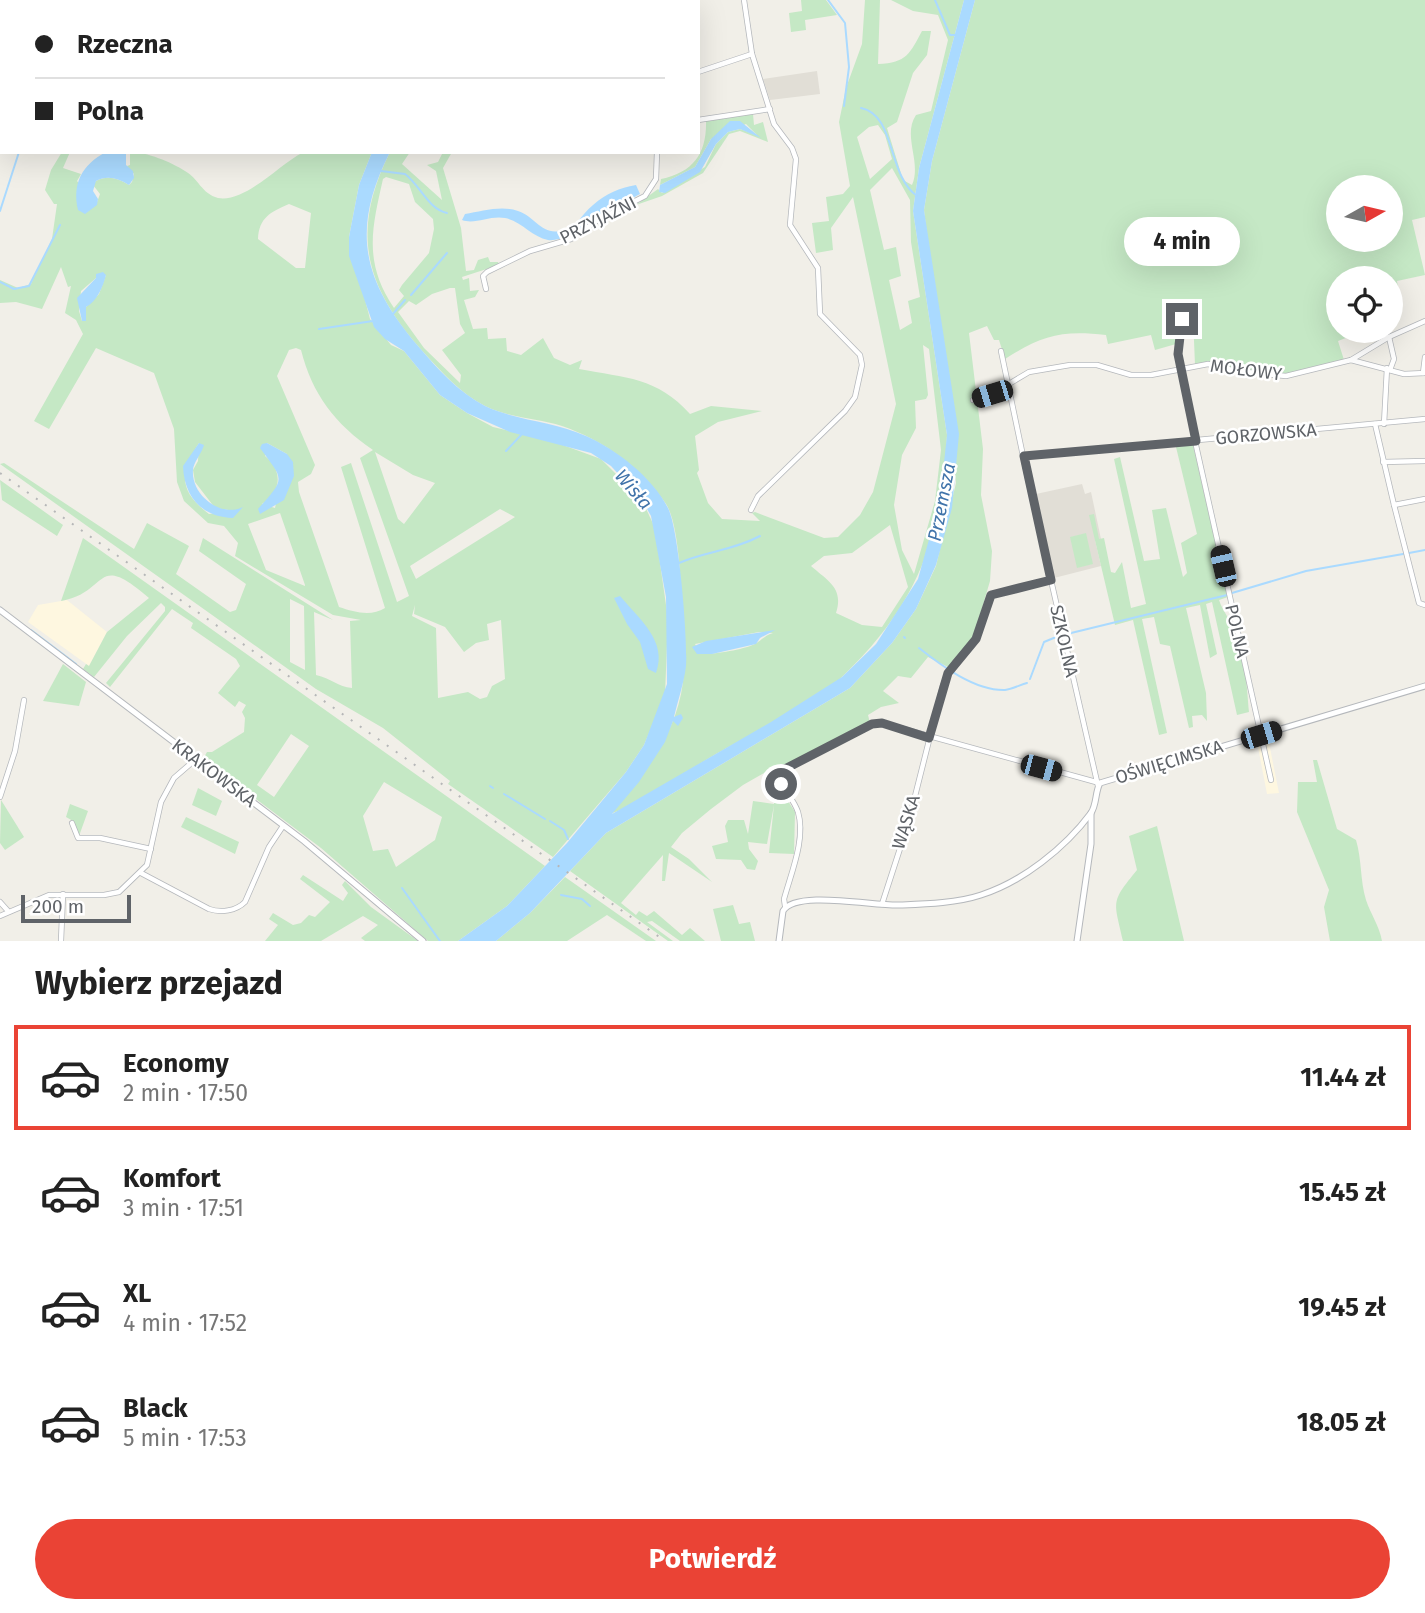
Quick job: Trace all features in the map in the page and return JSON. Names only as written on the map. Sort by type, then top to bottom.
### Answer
[{"type":"street","points":[[744,0],[752,54],[769,109],[774,124],[792,148],[796,159],[790,225],[818,268],[820,314],[858,352],[862,365],[851,403],[758,496],[751,510]]},
{"type":"street","points":[[700,71],[752,54]]},
{"type":"street","points":[[700,120],[769,109]]},
{"type":"street","name":"PRZYJAŹNI","points":[[486,289],[485,273],[530,251],[573,238],[598,220],[648,193],[657,177],[657,154]]},
{"type":"street","name":"POLNA","points":[[1182,319],[1178,351],[1195,441],[1271,780]]},
{"type":"street","points":[[1403,331],[1425,321]]},
{"type":"street","points":[[1351,360],[1379,343]]},
{"type":"street","points":[[1384,424],[1388,369],[1394,359],[1390,343]]},
{"type":"street","name":"SZKOLNA","points":[[1001,351],[1097,784]]},
{"type":"street","points":[[1351,360],[1405,374],[1424,373],[1425,357]]},
{"type":"street","name":"MOŁOWY","points":[[973,400],[1009,385],[1029,372],[1070,365],[1097,366],[1141,375],[1208,364],[1278,377],[1351,360]]},
{"type":"street","name":"GORZOWSKA","points":[[1024,456],[1425,419]]},
{"type":"street","points":[[1375,424],[1416,594],[1420,605],[1425,605]]},
{"type":"street","points":[[1383,462],[1425,461]]},
{"type":"street","points":[[1394,505],[1425,499]]},
{"type":"street","name":"WĄSKA","points":[[882,905],[910,817],[949,671],[976,639],[991,595],[1051,580]]},
{"type":"street","name":"KRAKOWSKA","points":[[0,610],[283,826],[423,941]]},
{"type":"street","name":"OŚWIĘCIMSKA","points":[[1077,941],[1092,833],[1091,813],[1097,784],[1425,686]]},
{"type":"street","points":[[0,797],[15,751],[24,700]]},
{"type":"street","points":[[779,941],[784,899],[796,856],[800,825],[795,806],[781,784],[781,769],[872,724],[882,723],[1097,784]]},
{"type":"street","points":[[0,916],[49,895],[112,894],[141,873],[147,865],[153,826],[161,802],[174,778],[196,758]]},
{"type":"street","points":[[785,906],[807,901],[840,900],[882,905],[957,900],[993,890],[1041,862],[1091,813]]},
{"type":"street","points":[[72,823],[78,838],[100,838],[151,849]]},
{"type":"street","points":[[141,873],[209,909],[220,911],[237,908],[245,902],[269,847],[283,826]]},
{"type":"street","points":[[61,941],[63,894]]},
{"type":"street","points":[[0,902],[8,911]]},
{"type":"shaded area","points":[[817,71],[820,94],[770,100],[763,79]]},
{"type":"shaded area","points":[[1082,484],[1085,494],[1091,492],[1101,539],[1095,540],[1101,566],[1054,578],[1036,494]]},
{"type":"shaded area","points":[[67,600],[107,632],[89,666],[28,622],[38,605]]},
{"type":"shaded area","points":[[1268,738],[1279,793],[1267,794],[1257,742]]},
{"type":"green space","points":[[801,0],[826,0],[837,15],[805,20],[806,30],[791,32],[789,13],[802,11]]},
{"type":"green space","points":[[865,0],[880,0],[878,64],[902,59],[922,31],[931,31],[927,55],[913,73],[897,122],[887,128],[903,180],[912,185],[915,167],[911,140],[912,123],[916,115],[931,111],[948,40],[938,15],[913,11],[891,0],[964,0],[919,168],[913,211],[947,435],[939,507],[931,538],[921,568],[890,623],[869,650],[843,676],[800,707],[647,796],[609,814],[656,754],[679,702],[684,667],[681,592],[677,543],[671,514],[645,479],[607,447],[562,426],[485,406],[460,389],[425,354],[389,307],[377,283],[370,259],[367,235],[377,182],[389,154],[409,154],[402,164],[442,200],[436,171],[427,165],[438,162],[442,154],[451,154],[443,168],[461,228],[466,271],[474,270],[478,260],[488,257],[490,262],[498,262],[499,265],[462,277],[463,280],[469,278],[470,291],[479,290],[475,297],[464,300],[473,329],[487,328],[488,339],[506,338],[507,351],[521,355],[543,338],[554,358],[570,365],[582,360],[579,369],[626,377],[653,386],[678,402],[690,414],[711,406],[762,411],[718,422],[695,436],[699,470],[697,473],[708,503],[722,519],[760,521],[752,513],[755,512],[824,538],[838,537],[860,515],[873,492],[896,404],[853,197],[831,228],[833,250],[816,253],[812,223],[829,221],[826,197],[843,194],[850,186],[839,122],[846,88],[862,44]],"holes":[[[878,125],[885,135],[892,159],[870,179],[857,137],[869,127]],[[892,168],[910,200],[911,242],[920,297],[908,301],[912,323],[900,330],[889,280],[901,276],[896,247],[884,250],[870,190]],[[386,177],[409,184],[415,202],[433,219],[434,229],[429,253],[402,285],[399,290],[404,296],[394,308],[384,291],[374,260],[373,229],[383,179]],[[455,288],[460,324],[465,333],[442,350],[461,375],[460,383],[424,348],[398,312],[409,301],[416,305],[432,294]],[[923,345],[929,349],[941,450],[935,501],[914,574],[902,550],[894,505],[902,455],[916,428],[915,401],[926,399],[928,395]],[[890,525],[908,587],[882,627],[862,625],[836,613],[836,591],[811,566],[824,556],[852,553]],[[759,632],[773,633],[755,644],[719,653],[700,653],[695,644]]]},
{"type":"green space","points":[[975,0],[1425,0],[1425,217],[1412,220],[1425,275],[1403,280],[1403,266],[1326,266],[1326,343],[1339,343],[1344,360],[1283,376],[1215,365],[1195,365],[1193,316],[1183,317],[1176,344],[1155,350],[1151,335],[1108,344],[1106,335],[1077,333],[1053,336],[1030,344],[1005,359],[999,340],[994,340],[987,326],[969,333],[983,449],[981,495],[992,551],[990,581],[971,646],[950,668],[928,657],[911,678],[898,676],[883,691],[899,703],[881,707],[868,715],[870,723],[785,767],[778,765],[743,785],[682,833],[671,847],[689,859],[712,882],[669,853],[665,881],[662,881],[663,855],[621,903],[636,915],[639,911],[647,916],[654,911],[682,935],[690,928],[705,941],[680,941],[652,921],[647,922],[673,941],[668,941],[570,871],[606,833],[850,688],[892,643],[916,609],[936,566],[956,483],[924,210],[932,161]]},
{"type":"green space","points":[[753,114],[754,125],[763,122],[768,142],[740,131],[729,134],[703,173],[662,196],[636,205],[658,189],[662,193],[705,167],[716,144],[728,132],[740,129],[757,135],[746,124],[711,139],[695,167],[660,185],[661,179],[690,166],[700,154],[706,120]]},
{"type":"green space","points":[[61,154],[69,154],[63,168],[81,174],[77,181],[96,205],[100,194],[93,185],[96,181],[112,178],[129,185],[132,182],[134,174],[127,166],[130,165],[130,154],[144,154],[173,164],[189,174],[213,196],[228,198],[251,189],[300,154],[371,154],[359,185],[349,237],[370,319],[391,345],[404,351],[440,395],[467,413],[493,427],[549,440],[601,459],[642,500],[655,528],[668,619],[665,695],[644,745],[626,772],[553,857],[448,784],[450,781],[383,728],[316,689],[0,464],[4,463],[134,549],[147,523],[189,546],[176,574],[230,612],[236,610],[246,584],[199,551],[203,538],[333,620],[314,612],[316,675],[352,688],[350,621],[361,620],[333,615],[235,556],[238,543],[224,526],[208,523],[184,501],[177,482],[174,429],[154,373],[96,348],[49,429],[34,421],[83,334],[76,320],[65,313],[71,286],[68,287],[61,267],[42,309],[16,302],[0,303],[0,280],[18,288],[31,284],[52,239],[57,204],[54,204],[45,190],[51,170]],"holes":[[[289,204],[311,213],[305,268],[296,268],[258,239],[263,221]],[[106,275],[99,294],[86,307],[85,321],[82,321],[79,311],[81,291],[96,278]],[[289,350],[301,350],[312,381],[327,407],[347,430],[373,450],[360,458],[409,596],[397,602],[351,463],[341,467],[385,608],[380,611],[356,612],[339,607],[299,492],[298,482],[311,474],[315,465],[277,376]],[[199,443],[198,461],[193,470],[195,482],[215,508],[235,511],[209,514],[199,506],[187,490],[185,473]],[[267,443],[287,454],[275,508],[262,504],[274,493],[278,480],[275,467],[265,456]],[[375,452],[413,475],[435,483],[404,524],[398,519]],[[500,509],[515,517],[416,579],[410,566]],[[280,513],[305,586],[266,570],[248,524]],[[290,599],[304,606],[305,670],[290,662]],[[415,605],[414,614],[445,627],[464,652],[476,643],[489,640],[487,624],[501,620],[505,679],[492,686],[487,697],[480,699],[468,692],[438,698],[436,628],[412,616]]]},
{"type":"green space","points":[[1193,445],[1228,597],[1219,600],[1241,648],[1249,712],[1237,715],[1212,602],[1206,604],[1217,654],[1210,658],[1200,605],[1186,608],[1206,693],[1207,721],[1202,715],[1192,716],[1193,727],[1189,728],[1170,646],[1160,644],[1154,617],[1142,619],[1167,733],[1159,735],[1133,620],[1115,625],[1089,515],[1094,514],[1099,539],[1104,538],[1111,572],[1115,573],[1122,562],[1131,608],[1146,604],[1114,459],[1120,457],[1144,561],[1160,559],[1152,510],[1166,508],[1183,577],[1187,573],[1181,543],[1197,534],[1176,447]]},
{"type":"green space","points":[[0,480],[63,525],[57,536],[2,500]]},
{"type":"green space","points":[[1086,533],[1093,564],[1077,568],[1070,537]]},
{"type":"green space","points":[[83,538],[545,866],[507,906],[458,941],[428,941],[321,848],[203,759],[207,752],[212,752],[244,732],[245,718],[242,712],[246,705],[239,701],[235,707],[218,693],[240,666],[236,659],[191,628],[193,623],[172,609],[110,687],[106,683],[165,611],[165,607],[161,603],[127,636],[94,677],[83,669],[86,664],[89,666],[107,632],[149,598],[131,584],[110,575],[77,596],[61,601]],"holes":[[[291,734],[309,746],[274,797],[257,785]],[[384,782],[442,817],[435,840],[396,867],[388,849],[373,851],[363,816]]]},
{"type":"green space","points":[[63,664],[86,682],[79,706],[43,701]]},
{"type":"green space","points":[[1313,760],[1317,760],[1337,829],[1356,840],[1364,893],[1382,941],[1330,941],[1324,907],[1329,890],[1297,812],[1298,782],[1317,782]]},
{"type":"green space","points":[[776,782],[795,812],[794,854],[769,853],[774,805],[767,844],[748,842],[749,849],[758,861],[755,870],[747,869],[741,860],[716,859],[712,846],[728,842],[725,826],[728,820],[744,820],[748,834],[753,801],[774,804]]},
{"type":"green space","points":[[198,788],[222,801],[216,816],[192,805]]},
{"type":"green space","points":[[1,800],[24,837],[5,850],[0,843]]},
{"type":"green space","points":[[70,804],[88,811],[79,836],[73,821],[66,817]]},
{"type":"green space","points":[[186,817],[239,842],[235,854],[181,827]]},
{"type":"green space","points":[[1157,826],[1184,941],[1123,941],[1116,903],[1122,889],[1137,870],[1129,836]]},
{"type":"green space","points":[[303,875],[343,901],[348,893],[342,885],[345,881],[371,907],[418,941],[365,941],[361,938],[378,925],[363,916],[321,941],[265,941],[278,925],[269,919],[273,913],[293,925],[301,923],[309,915],[315,917],[330,902],[300,879]]},
{"type":"green space","points":[[565,877],[656,941],[646,941],[607,915],[567,941],[496,941],[530,913]]},
{"type":"green space","points":[[733,905],[739,924],[750,922],[755,941],[721,941],[713,909]]},
{"type":"water","points":[[964,0],[975,0],[932,161],[924,210],[959,434],[952,508],[936,565],[916,609],[892,643],[850,688],[606,833],[530,913],[496,941],[458,941],[507,906],[567,843],[626,772],[644,745],[667,684],[666,597],[651,516],[642,500],[611,466],[591,453],[510,432],[467,413],[440,395],[404,351],[385,339],[374,327],[349,256],[349,237],[359,185],[371,154],[389,154],[377,180],[370,206],[368,254],[374,277],[385,299],[418,346],[457,387],[485,406],[574,431],[610,449],[643,475],[668,508],[679,560],[686,653],[685,672],[674,717],[681,714],[683,718],[678,726],[673,721],[665,742],[639,782],[612,814],[771,722],[842,677],[876,644],[918,579],[940,500],[947,435],[913,211],[919,168]]},
{"type":"water","points":[[730,121],[740,121],[761,138],[740,129],[728,132],[716,144],[700,172],[665,193],[659,192],[660,185],[695,167],[711,139]]},
{"type":"water","points":[[103,154],[126,154],[126,165],[133,171],[134,178],[129,185],[113,178],[96,181],[93,191],[98,199],[97,205],[85,214],[78,210],[76,191],[85,169]]},
{"type":"water","points":[[636,185],[640,194],[580,230],[556,240],[542,238],[505,218],[462,220],[465,214],[492,209],[512,209],[524,213],[543,228],[560,231],[575,224],[603,197]]},
{"type":"water","points":[[103,272],[106,275],[101,289],[86,307],[86,321],[82,321],[77,298],[96,278],[96,274]]},
{"type":"water","points":[[199,443],[204,445],[193,467],[197,488],[202,496],[217,507],[234,510],[243,507],[233,518],[212,514],[191,496],[183,466]]},
{"type":"water","points":[[267,443],[287,454],[293,462],[294,476],[284,500],[260,514],[258,509],[274,491],[278,479],[274,467],[260,448]]},
{"type":"water","points":[[620,596],[650,631],[655,641],[659,661],[656,673],[648,669],[640,642],[614,598]]},
{"type":"water","points":[[775,630],[760,638],[756,644],[712,654],[697,654],[692,647],[706,641]]},
{"type":"waterway","points":[[828,0],[845,23],[849,67],[844,106]]},
{"type":"waterway","points":[[935,0],[950,35],[956,35]]},
{"type":"waterway","points":[[861,108],[872,113],[880,122],[901,174],[907,186],[917,196]]},
{"type":"waterway","points":[[0,211],[18,154]]},
{"type":"waterway","points":[[381,171],[405,174],[429,202],[447,213]]},
{"type":"waterway","points":[[0,282],[14,289],[29,286],[60,225]]},
{"type":"waterway","points":[[411,295],[447,253]]},
{"type":"waterway","points":[[392,315],[405,300]]},
{"type":"waterway","points":[[319,329],[373,321]]},
{"type":"waterway","points":[[506,451],[522,434]]},
{"type":"waterway","points":[[679,563],[760,536]]},
{"type":"waterway","points":[[1409,553],[1425,550]]},
{"type":"waterway","points":[[1232,593],[1306,571],[1403,554]]},
{"type":"waterway","points":[[1067,634],[1227,595]]},
{"type":"waterway","points":[[31,630],[76,664]]},
{"type":"waterway","points":[[1030,679],[1044,642],[1061,635]]},
{"type":"waterway","points":[[919,648],[948,669],[982,686],[1005,690],[1027,683]]},
{"type":"waterway","points":[[504,794],[545,819]]},
{"type":"waterway","points":[[550,821],[564,830],[568,839]]},
{"type":"waterway","points":[[402,888],[440,941]]},
{"type":"waterway","points":[[561,895],[582,899],[590,906]]},
{"type":"railway","points":[[0,473],[665,941]]},
{"type":"route","points":[[781,784],[781,771],[872,724],[882,723],[929,738],[948,673],[976,639],[991,595],[1051,580],[1024,456],[1196,441],[1178,354],[1182,319]]},
{"type":"water label","name":"Wisła","points":[[634,489]]},
{"type":"water label","name":"Przemsza","points":[[941,502]]}]
